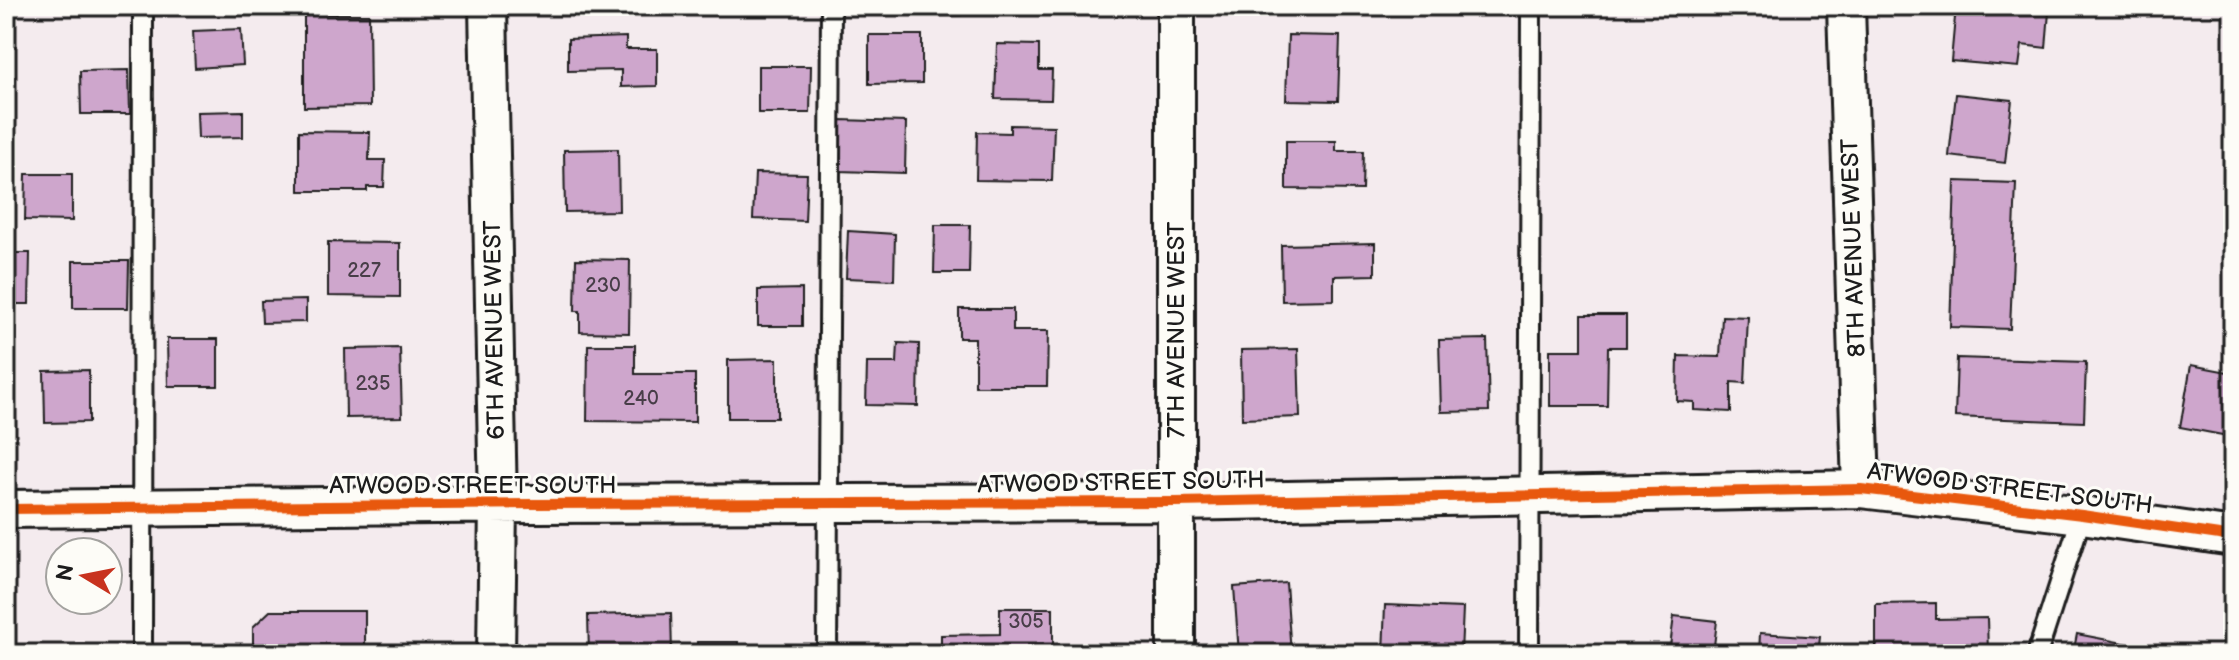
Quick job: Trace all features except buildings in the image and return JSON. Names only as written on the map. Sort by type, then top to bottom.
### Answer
[{"type":"street","name":"6TH AVENUE WEST","points":[[488,6],[498,504],[496,654]]},
{"type":"street","name":"7TH AVENUE WEST","points":[[1176,6],[1176,654]]},
{"type":"street","name":"8TH AVENUE WEST","points":[[1846,6],[1861,489]]},
{"type":"street","name":"ATWOOD STREET SOUTH","points":[[6,509],[1176,502],[1861,489],[2082,515],[2233,537]]},
{"type":"lane","points":[[142,654],[143,6]]},
{"type":"lane","points":[[827,654],[831,6]]},
{"type":"lane","points":[[1529,654],[1531,6]]},
{"type":"lane","points":[[2037,654],[2082,515]]},
{"type":"cycle path","points":[[6,509],[1176,502],[1861,489],[2082,515],[2233,537]]}]
